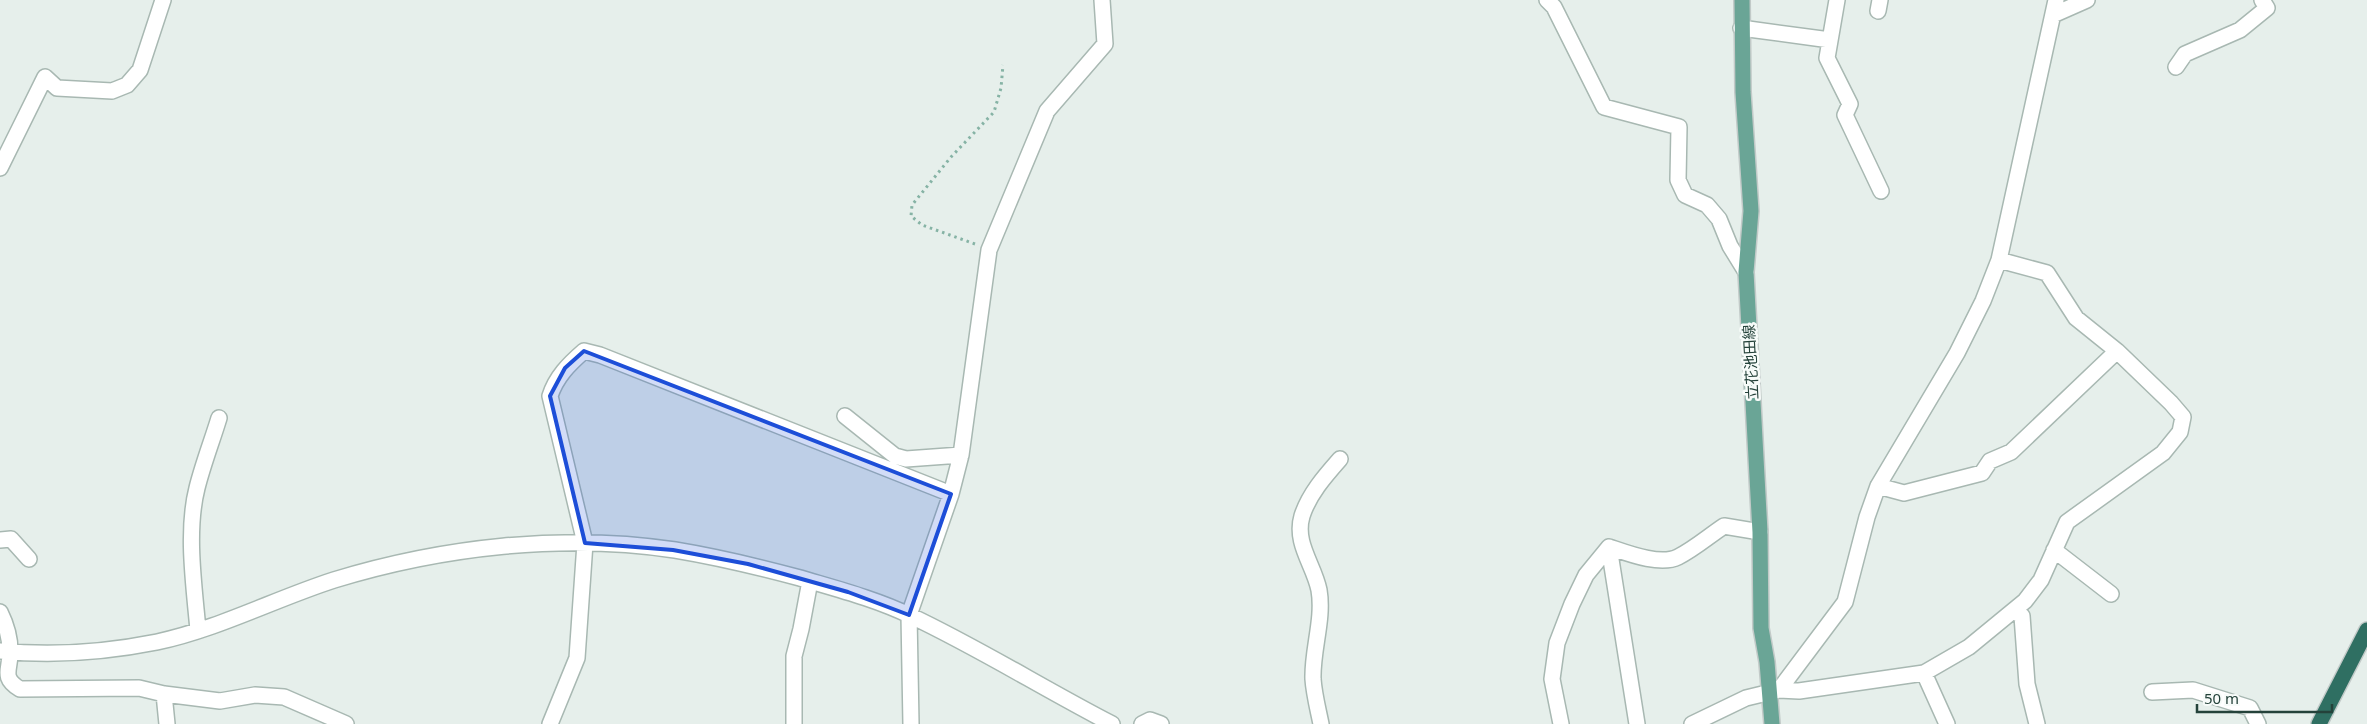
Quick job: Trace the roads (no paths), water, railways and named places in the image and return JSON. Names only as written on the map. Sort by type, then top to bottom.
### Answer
[{"type":"highway","points":[[2319,724],[2367,630]]},
{"type":"main road","name":"立花池田線","points":[[1742,0],[1742,92],[1751,211],[1746,272],[1760,532],[1761,628],[1774,691],[1772,724]]},
{"type":"street","points":[[0,168],[45,78],[56,88],[112,91],[127,85],[140,70],[163,0]]},
{"type":"street","points":[[911,724],[909,615],[951,494],[960,455],[989,250],[1047,111],[1105,44],[1102,0]]},
{"type":"street","points":[[1547,0],[1554,7],[1604,107],[1679,127],[1678,180],[1685,195],[1707,205],[1719,219],[1730,246],[1746,272]]},
{"type":"street","points":[[1837,0],[1827,58],[1850,104],[1845,115],[1881,191]]},
{"type":"street","points":[[1774,691],[1845,602],[1867,517],[1878,486],[1957,353],[1983,301],[1999,260],[2055,7],[2087,0]]},
{"type":"street","points":[[2176,67],[2185,54],[2240,30],[2267,8],[2262,0]]},
{"type":"street","points":[[1741,28],[1830,40]]},
{"type":"street","points":[[1692,724],[1746,698],[1774,691],[1799,691],[1924,673],[1969,647],[2025,601],[2041,580],[2067,522],[2164,453],[2180,432],[2182,417],[2171,403],[2117,351],[2076,318],[2047,273],[1999,260]]},
{"type":"street","points":[[550,724],[577,658],[585,543],[550,396],[553,386],[565,368],[584,351],[600,354],[951,494]]},
{"type":"street","points":[[1878,486],[1904,493],[1982,473],[1990,462],[2011,452],[2117,351]]},
{"type":"street","points":[[845,416],[896,456],[906,459],[960,455]]},
{"type":"street","points":[[198,630],[192,566],[193,514],[196,489],[219,418]]},
{"type":"street","points":[[1322,724],[1313,678],[1319,613],[1319,590],[1303,549],[1300,533],[1302,517],[1320,481],[1340,459]]},
{"type":"street","points":[[1609,546],[1640,557],[1666,560],[1677,558],[1724,526],[1760,532]]},
{"type":"street","points":[[0,540],[11,539],[29,559]]},
{"type":"street","points":[[5,651],[70,652],[120,648],[159,641],[198,630],[334,580],[420,558],[505,547],[585,543],[673,550],[748,564],[848,592],[909,615],[1112,724]]},
{"type":"street","points":[[1561,724],[1552,679],[1557,643],[1572,604],[1586,575],[1609,546]]},
{"type":"street","points":[[1609,546],[1637,724]]},
{"type":"street","points":[[2054,550],[2111,594]]},
{"type":"street","points":[[794,724],[794,656],[810,581]]},
{"type":"street","points":[[2013,611],[2022,616],[2027,684],[2037,724]]},
{"type":"street","points":[[0,612],[6,624],[6,672],[11,683],[20,689],[140,688],[164,694],[220,701],[255,695],[284,697],[346,724]]},
{"type":"street","points":[[1924,673],[1947,724]]},
{"type":"street","points":[[2152,692],[2193,690],[2250,708],[2258,724]]},
{"type":"street","points":[[164,694],[167,724]]},
{"type":"street","points":[[1142,724],[1150,720],[1161,724]]}]
